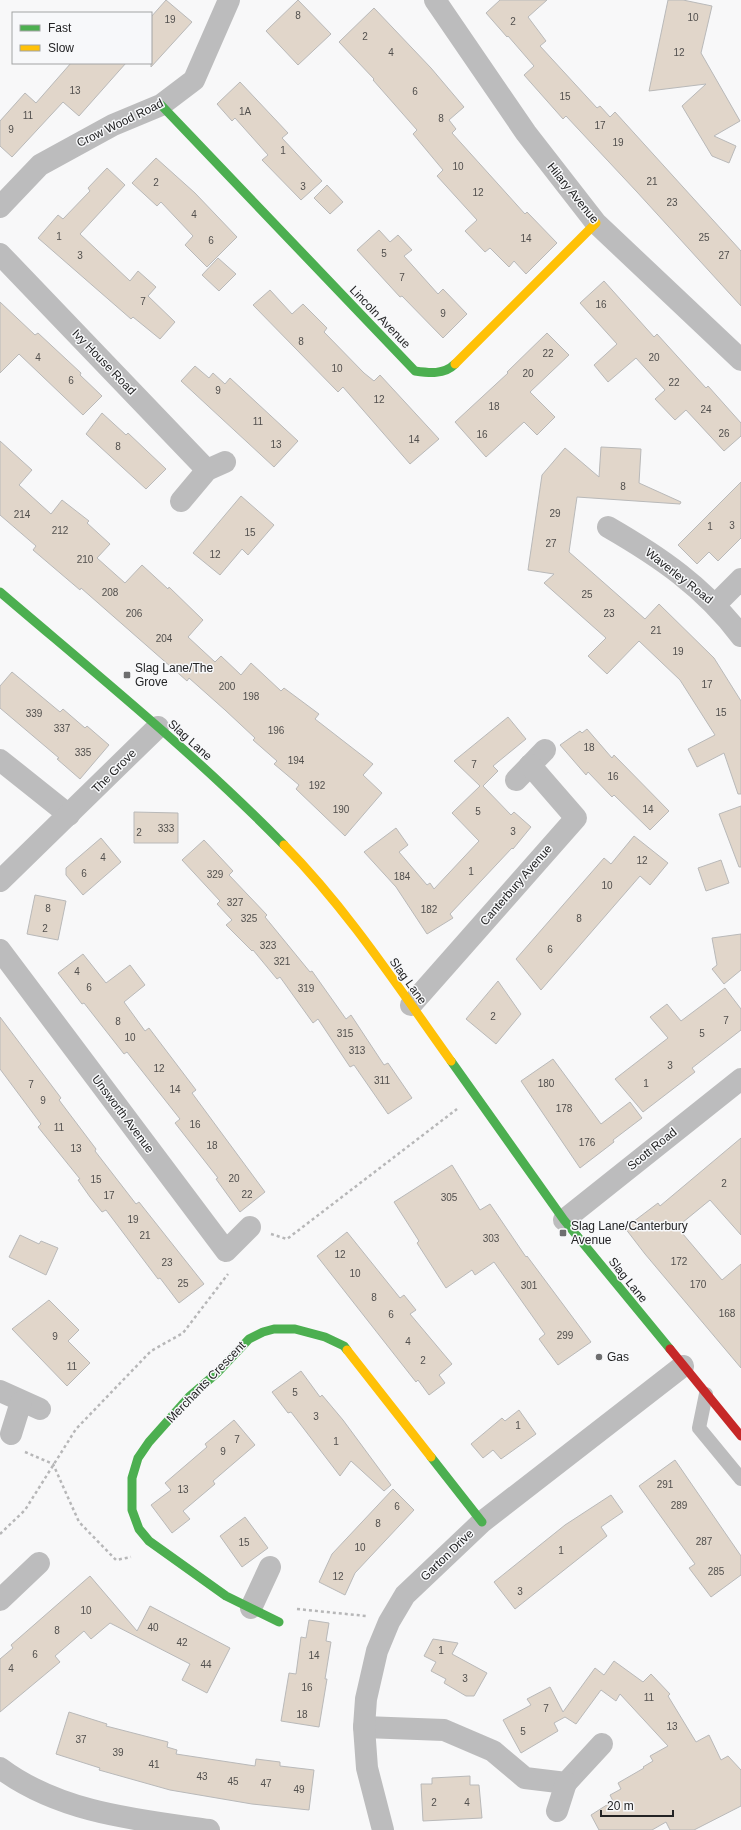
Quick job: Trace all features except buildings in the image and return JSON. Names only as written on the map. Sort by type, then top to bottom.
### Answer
[{"type":"street","name":"Crow Wood Road","points":[[0,207],[40,165],[113,125],[161,105],[194,80],[229,0]]},
{"type":"street","name":"Hilary Avenue","points":[[435,0],[526,133],[596,223],[741,360]]},
{"type":"street","name":"Lincoln Avenue","points":[[161,105],[415,370],[433,374],[452,367],[596,223]]},
{"type":"street","name":"Ivy House Road","points":[[0,254],[216,466],[180,501]]},
{"type":"street","name":"Waverley Road","points":[[608,527],[650,552],[694,585],[716,604],[741,636]]},
{"type":"street","points":[[716,604],[741,579]]},
{"type":"street","name":"Slag Lane","points":[[0,592],[158,728],[252,812],[304,865],[341,910],[411,1005],[564,1220],[741,1436]]},
{"type":"street","name":"The Grove","points":[[0,881],[158,728]]},
{"type":"street","name":"Canterbury Avenue","points":[[411,1005],[576,818],[523,773],[545,750]]},
{"type":"street","points":[[0,760],[69,815]]},
{"type":"street","name":"Unsworth Avenue","points":[[0,950],[226,1251],[258,1230]]},
{"type":"street","name":"Scott Road","points":[[564,1220],[741,1078]]},
{"type":"street","name":"Merchants Crescent","points":[[279,1622],[220,1592],[187,1567],[148,1541],[138,1527],[132,1511],[130,1491],[134,1472],[142,1451],[194,1391],[218,1372],[233,1352],[247,1340],[263,1332],[280,1329],[300,1329],[321,1334],[344,1346],[482,1522]]},
{"type":"street","name":"Garton Drive","points":[[383,1830],[367,1768],[364,1727],[366,1700],[370,1676],[377,1651],[389,1622],[406,1595],[482,1522],[683,1366]]},
{"type":"street","points":[[0,1391],[31,1406],[11,1434]]},
{"type":"street","points":[[2,1593],[39,1563]]},
{"type":"street","points":[[251,1608],[270,1567]]},
{"type":"street","points":[[364,1727],[444,1730],[493,1752],[526,1778],[566,1783]]},
{"type":"street","points":[[557,1811],[566,1783],[602,1744]]},
{"type":"street","points":[[0,1768],[34,1789],[81,1807],[125,1818],[210,1830]]},
{"type":"lane","points":[[706,1394],[699,1428],[741,1479]]},
{"type":"path","points":[[258,1230],[287,1239],[475,1095]]},
{"type":"path","points":[[0,1534],[25,1510],[76,1429],[150,1351],[183,1333],[231,1271]]},
{"type":"path","points":[[11,1434],[25,1452],[53,1464],[79,1522],[116,1560],[161,1551]]},
{"type":"path","points":[[279,1622],[291,1608],[363,1615],[389,1622]]},
{"type":"traffic: fast","points":[[161,105],[415,371],[431,373],[441,372],[451,368],[455,364]]},
{"type":"traffic: fast","points":[[0,592],[109,684],[216,779],[284,845]]},
{"type":"traffic: fast","points":[[451,1061],[564,1220],[670,1349]]},
{"type":"traffic: fast","points":[[279,1622],[226,1596],[149,1541],[139,1529],[132,1510],[132,1478],[138,1458],[149,1442],[189,1397],[218,1372],[249,1339],[263,1332],[274,1329],[295,1329],[325,1337],[344,1346],[347,1350]]},
{"type":"traffic: fast","points":[[431,1457],[482,1522]]},
{"type":"traffic: slow","points":[[455,364],[596,223]]},
{"type":"traffic: slow","points":[[284,845],[330,896],[351,922],[451,1061]]},
{"type":"traffic: slow","points":[[347,1350],[431,1457]]},
{"type":"traffic: jam","points":[[670,1349],[741,1436]]},
{"type":"place","name":"Slag Lane/The Grove","points":[[127,675]]},
{"type":"place","name":"Slag Lane/Canterbury Avenue","points":[[563,1233]]},
{"type":"place","name":"Gas","points":[[599,1357]]}]
